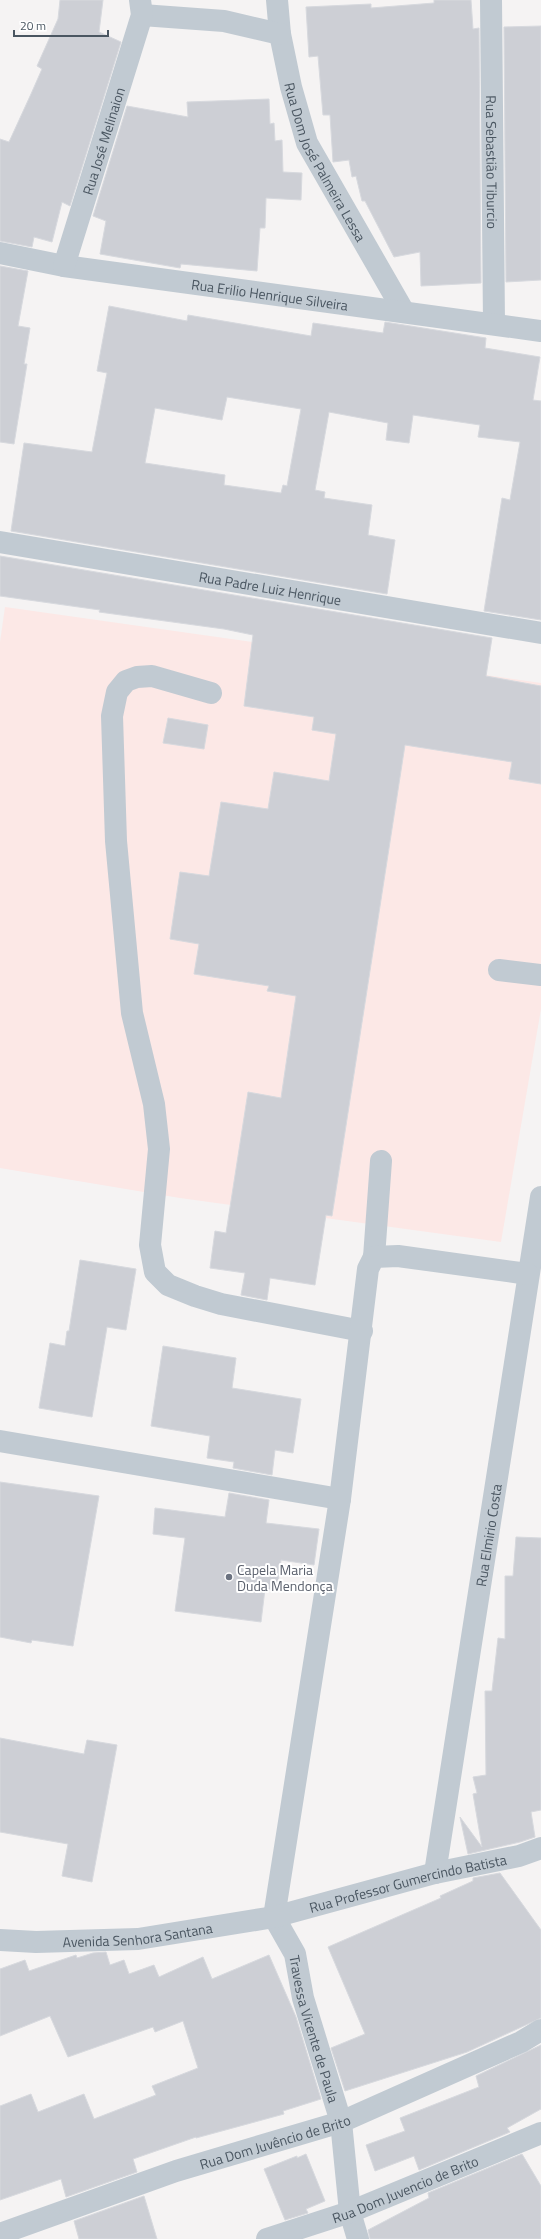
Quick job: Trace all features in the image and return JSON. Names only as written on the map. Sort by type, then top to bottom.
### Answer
[{"type":"street","name":"Rua Dom José Palmeira Lessa","points":[[277,0],[280,34],[291,87],[308,143],[404,312]]},
{"type":"street","name":"Rua Sebastião Tiburcio","points":[[491,0],[494,324]]},
{"type":"street","points":[[141,8],[224,21],[280,34]]},
{"type":"street","name":"Rua José Melinaion","points":[[64,266],[141,8]]},
{"type":"street","name":"Rua Erilio Henrique Silveira","points":[[0,253],[64,266],[541,331]]},
{"type":"street","name":"Rua Padre Luiz Henrique","points":[[0,542],[541,633]]},
{"type":"street","points":[[211,693],[152,676],[137,677],[126,681],[117,692],[112,716],[116,841],[132,1013],[154,1104],[158,1149],[150,1245],[155,1272],[168,1285],[194,1296],[221,1304],[362,1331]]},
{"type":"street","points":[[499,970],[541,975]]},
{"type":"street","points":[[274,1917],[340,1499],[362,1331],[368,1268],[374,1257],[381,1161]]},
{"type":"street","name":"Rua Elmirio Costa","points":[[435,1873],[541,1197]]},
{"type":"street","points":[[374,1257],[398,1256],[528,1274]]},
{"type":"street","points":[[0,1441],[340,1499]]},
{"type":"street","name":"Rua Professor Gumercindo Batista","points":[[274,1917],[435,1873],[519,1856],[541,1848]]},
{"type":"street","name":"Avenida Senhora Santana","points":[[0,1940],[36,1942],[138,1939],[274,1917]]},
{"type":"street","name":"Travessa Vicente de Paula","points":[[274,1917],[295,1954],[303,1998],[341,2122],[350,2212],[358,2239]]},
{"type":"street","name":"Rua Dom Juvêncio de Brito","points":[[0,2234],[176,2171],[341,2122],[521,2042],[541,2030]]},
{"type":"street","name":"Rua Dom Juvencio de Brito","points":[[267,2239],[350,2212],[541,2132]]},
{"type":"shaded area","points":[[5,607],[541,683],[541,1009],[501,1242],[180,1198],[0,1168],[0,642]]},
{"type":"building","points":[[60,0],[103,0],[99,32],[121,42],[70,206],[62,202],[52,242],[34,237],[32,247],[0,241],[0,139],[9,142],[42,69],[37,66],[58,19]]},
{"type":"building","points":[[434,0],[471,0],[473,29],[479,28],[481,283],[421,286],[420,252],[394,257],[365,201],[362,201],[356,176],[352,177],[349,160],[333,162],[330,115],[323,115],[318,56],[309,57],[306,7],[371,4],[371,8],[434,3]]},
{"type":"building","points":[[541,26],[541,280],[506,282],[504,27]]},
{"type":"building","points":[[269,99],[270,124],[274,123],[275,141],[282,140],[283,172],[302,173],[301,200],[266,198],[265,228],[260,228],[257,271],[181,264],[180,268],[100,254],[106,221],[93,216],[127,106],[188,117],[187,102]]},
{"type":"building","points":[[0,266],[28,271],[18,326],[30,328],[24,364],[27,364],[14,444],[0,442]]},
{"type":"building","points":[[109,306],[187,321],[188,315],[311,336],[313,323],[383,333],[385,322],[486,338],[485,348],[540,357],[533,400],[541,401],[541,620],[484,611],[502,498],[510,500],[520,442],[478,437],[480,425],[413,415],[409,443],[386,440],[388,423],[329,412],[315,490],[325,492],[324,498],[372,505],[368,535],[395,540],[387,594],[11,531],[24,443],[92,452],[107,373],[97,371]],"holes":[[[227,397],[301,409],[287,486],[283,485],[281,493],[224,485],[225,475],[145,463],[155,408],[222,420]]]},
{"type":"building","points":[[0,556],[492,638],[486,676],[541,686],[541,784],[509,779],[512,762],[405,745],[332,1216],[326,1215],[315,1285],[270,1278],[267,1300],[241,1295],[245,1273],[210,1268],[215,1231],[226,1233],[248,1092],[281,1098],[296,996],[267,991],[269,986],[194,974],[199,944],[170,939],[180,872],[209,876],[221,802],[268,809],[274,772],[329,781],[336,734],[312,730],[314,717],[244,706],[253,635],[224,629],[99,612],[100,610],[0,596]]},
{"type":"building","points":[[168,718],[208,725],[204,749],[163,743]]},
{"type":"building","points":[[80,1260],[136,1269],[126,1330],[107,1327],[92,1417],[39,1408],[50,1343],[65,1346],[67,1331],[69,1331]]},
{"type":"building","points":[[163,1346],[236,1358],[232,1388],[301,1399],[293,1453],[275,1450],[272,1475],[233,1468],[234,1462],[207,1458],[210,1436],[151,1426]]},
{"type":"building","points":[[0,1482],[99,1496],[73,1646],[32,1640],[31,1643],[0,1637]]},
{"type":"building","name":"Capela Maria Duda Mendonça","points":[[229,1493],[269,1500],[266,1523],[319,1529],[314,1565],[281,1560],[277,1591],[265,1589],[261,1622],[175,1611],[185,1538],[153,1534],[155,1508],[225,1517]]},
{"type":"building","points":[[516,1537],[541,1538],[541,1810],[531,1812],[535,1837],[468,1854],[460,1817],[482,1847],[473,1794],[477,1793],[473,1777],[486,1775],[485,1691],[492,1691],[498,1638],[505,1639],[505,1576],[513,1576]]},
{"type":"building","points":[[0,1738],[84,1754],[87,1740],[117,1745],[92,1882],[62,1876],[68,1844],[0,1832]]},
{"type":"building","points":[[500,1873],[541,1930],[541,2018],[467,2052],[345,2091],[331,2048],[365,2034],[328,1947],[441,1898],[440,1896],[473,1881],[473,1878]]},
{"type":"building","points":[[106,1952],[110,1965],[124,1960],[129,1974],[154,1965],[159,1977],[203,1957],[212,1979],[269,1955],[296,2017],[321,2099],[283,2111],[284,2114],[196,2137],[133,2159],[137,2172],[66,2197],[61,2179],[0,2200],[0,2106],[31,2094],[38,2112],[84,2094],[94,2119],[156,2095],[152,2086],[198,2068],[183,2021],[155,2032],[153,2027],[68,2057],[50,2016],[0,2036],[0,1969],[25,1960],[29,1971],[76,1955],[77,1958],[93,1953]]},
{"type":"building","points":[[541,2045],[541,2109],[507,2128],[510,2132],[419,2170],[414,2156],[375,2171],[366,2145],[405,2131],[400,2118],[479,2087],[476,2076]]},
{"type":"building","points":[[306,2154],[325,2201],[306,2209],[308,2213],[285,2220],[264,2169]]},
{"type":"building","points":[[522,2154],[541,2186],[541,2239],[370,2239],[368,2230],[429,2198],[428,2193]]},
{"type":"building","points":[[144,2196],[157,2239],[79,2239],[74,2221]]},
{"type":"place","name":"Capela Maria Duda Mendonça","points":[[229,1577]]}]
